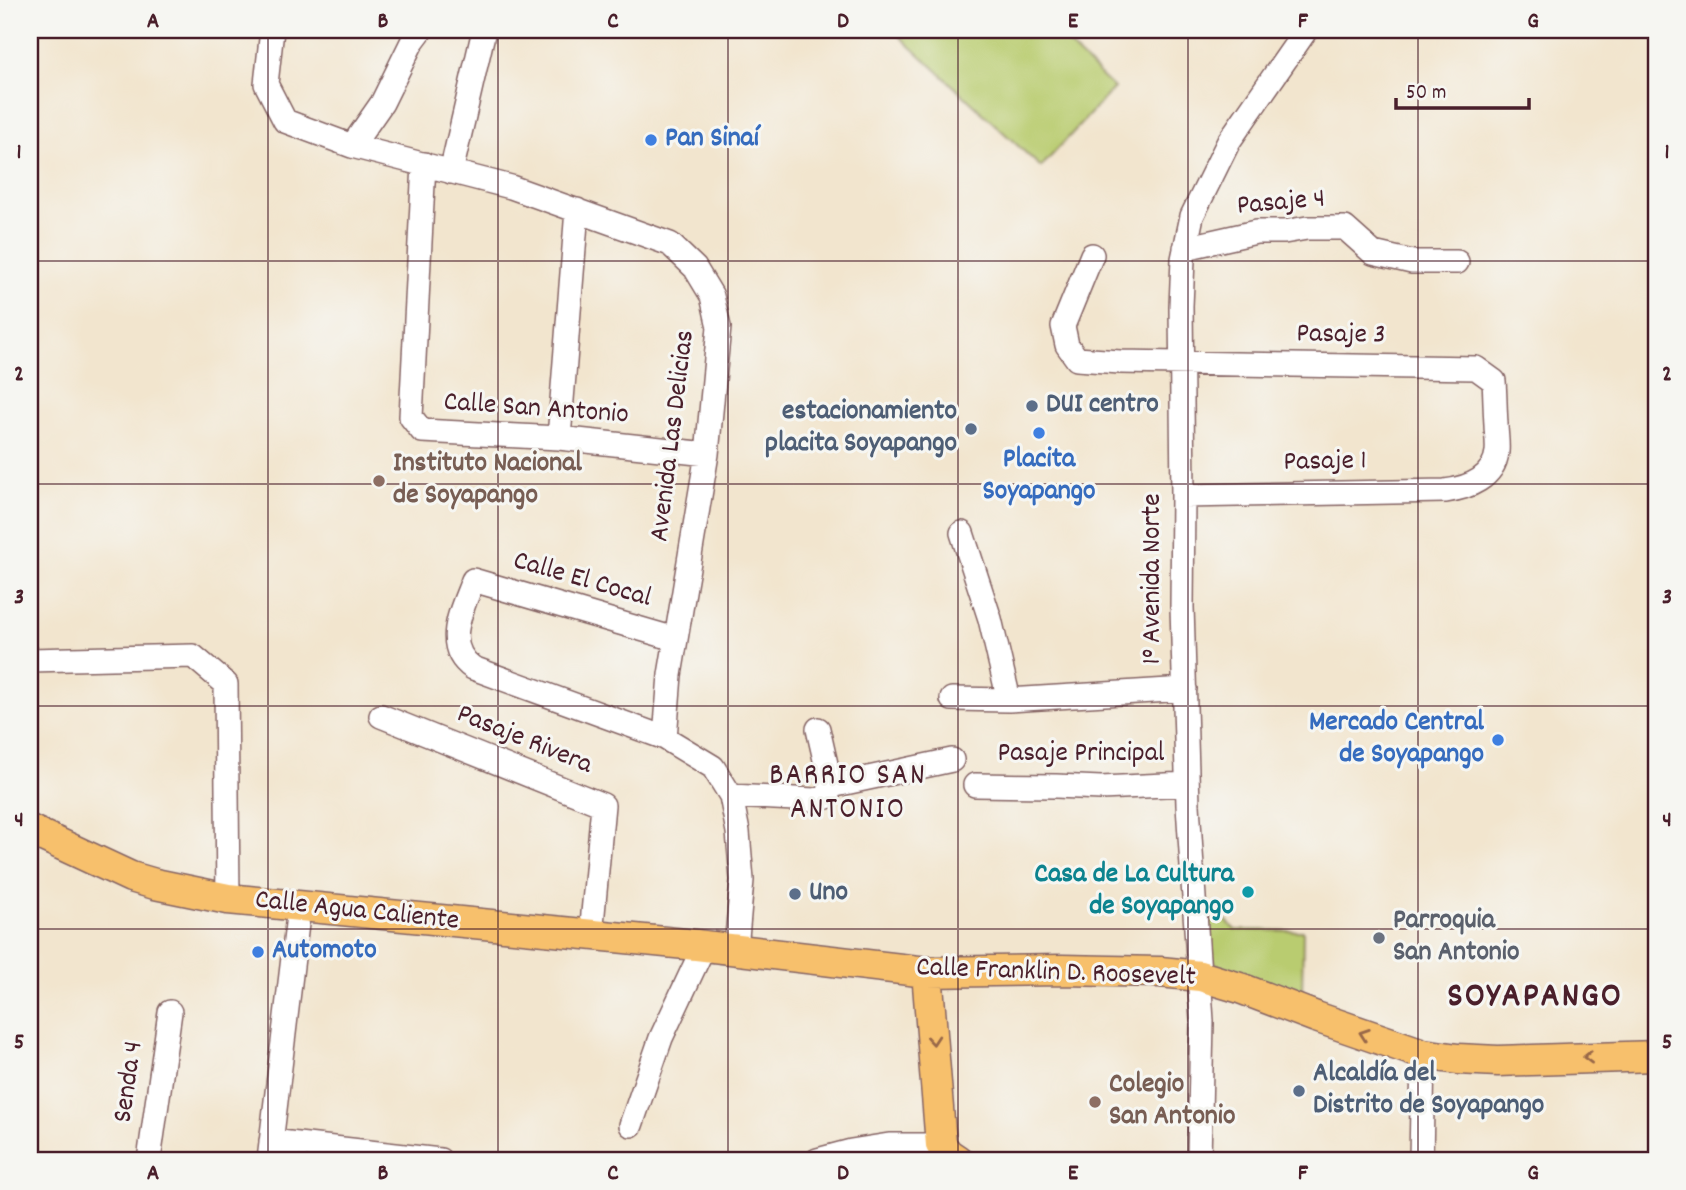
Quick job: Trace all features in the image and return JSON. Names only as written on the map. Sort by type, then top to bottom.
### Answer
[{"type":"main road","name":"Calle Agua Caliente","points":[[30,830],[131,877],[228,899],[700,945]]},
{"type":"main road","name":"Calle Franklin D. Roosevelt","points":[[700,945],[928,972],[1160,972],[1200,976],[1423,1054],[1498,1061],[1656,1056]]},
{"type":"main road","points":[[928,972],[949,1153]]},
{"type":"street","name":"Avenida Las Delicias","points":[[272,30],[267,84],[285,121],[352,146],[511,187],[670,244],[695,268],[712,296],[719,327],[707,454],[670,675],[665,738]]},
{"type":"street","points":[[352,146],[382,103],[412,42],[421,30]]},
{"type":"street","points":[[451,172],[484,30]]},
{"type":"street","name":"1° Avenida Norte","points":[[1199,1160],[1202,1021],[1187,784],[1182,607],[1181,306],[1185,248],[1192,216],[1229,141],[1306,30]]},
{"type":"street","name":"Calle San Antonio","points":[[424,164],[411,417],[422,432],[559,439],[707,454]]},
{"type":"street","points":[[559,439],[577,210]]},
{"type":"street","name":"Pasaje 4","points":[[1185,248],[1256,232],[1345,228],[1373,253],[1412,262],[1457,262]]},
{"type":"street","name":"Pasaje 3","points":[[1092,255],[1063,326],[1068,345],[1077,359],[1476,368],[1494,381],[1497,451],[1494,465],[1485,475],[1467,486]]},
{"type":"street","name":"Pasaje 1","points":[[1183,496],[1445,491],[1467,486]]},
{"type":"street","points":[[962,533],[990,619],[1009,700]]},
{"type":"street","name":"Calle El Cocal","points":[[665,738],[473,668],[459,652],[456,633],[473,580],[676,639]]},
{"type":"street","points":[[30,660],[193,656],[226,684],[228,899]]},
{"type":"street","points":[[952,699],[1009,700],[1185,690]]},
{"type":"street","name":"Pasaje Rivera","points":[[381,716],[603,805],[590,935]]},
{"type":"street","points":[[731,796],[814,800],[828,797],[831,786],[818,729]]},
{"type":"street","points":[[665,738],[713,767],[731,796],[738,832],[742,880],[736,949]]},
{"type":"street","points":[[831,786],[952,760]]},
{"type":"street","name":"Pasaje Principal","points":[[975,785],[1101,788],[1187,784]]},
{"type":"street","points":[[299,906],[270,1151],[440,1160]]},
{"type":"street","points":[[631,1125],[661,1038],[700,945]]},
{"type":"street","name":"Senda 4","points":[[149,1160],[170,1012]]},
{"type":"street","points":[[1421,1160],[1423,1054]]},
{"type":"street","points":[[817,1160],[889,1145],[949,1153]]},
{"type":"green space","points":[[1053,30],[1114,88],[1041,167],[895,32]]},
{"type":"green space","points":[[1226,920],[1235,930],[1303,931],[1302,997],[1215,963],[1211,955],[1209,921]]},
{"type":"place","name":"Pan Sinaí","points":[[651,140]]},
{"type":"place","name":"DUI centro","points":[[1032,406]]},
{"type":"place","name":"estacionamiento placita Soyapango","points":[[971,429]]},
{"type":"place","name":"Placita Soyapango","points":[[1039,433]]},
{"type":"place","name":"Instituto Nacional de Soyapango","points":[[379,481]]},
{"type":"place","name":"Mercado Central de Soyapango","points":[[1498,740]]},
{"type":"place","name":"Casa de La Cultura de Soyapango","points":[[1248,892]]},
{"type":"place","name":"Uno","points":[[795,894]]},
{"type":"place","name":"Parroquia San Antonio","points":[[1379,938]]},
{"type":"place","name":"Automoto","points":[[258,952]]},
{"type":"place","name":"Alcaldía del Distrito de Soyapango","points":[[1299,1091]]},
{"type":"place","name":"Colegio San Antonio","points":[[1095,1102]]},
{"type":"district","name":"BARRIO SAN ANTONIO","points":[[848,794]]},
{"type":"district","name":"SOYAPANGO","points":[[1535,998]]}]
